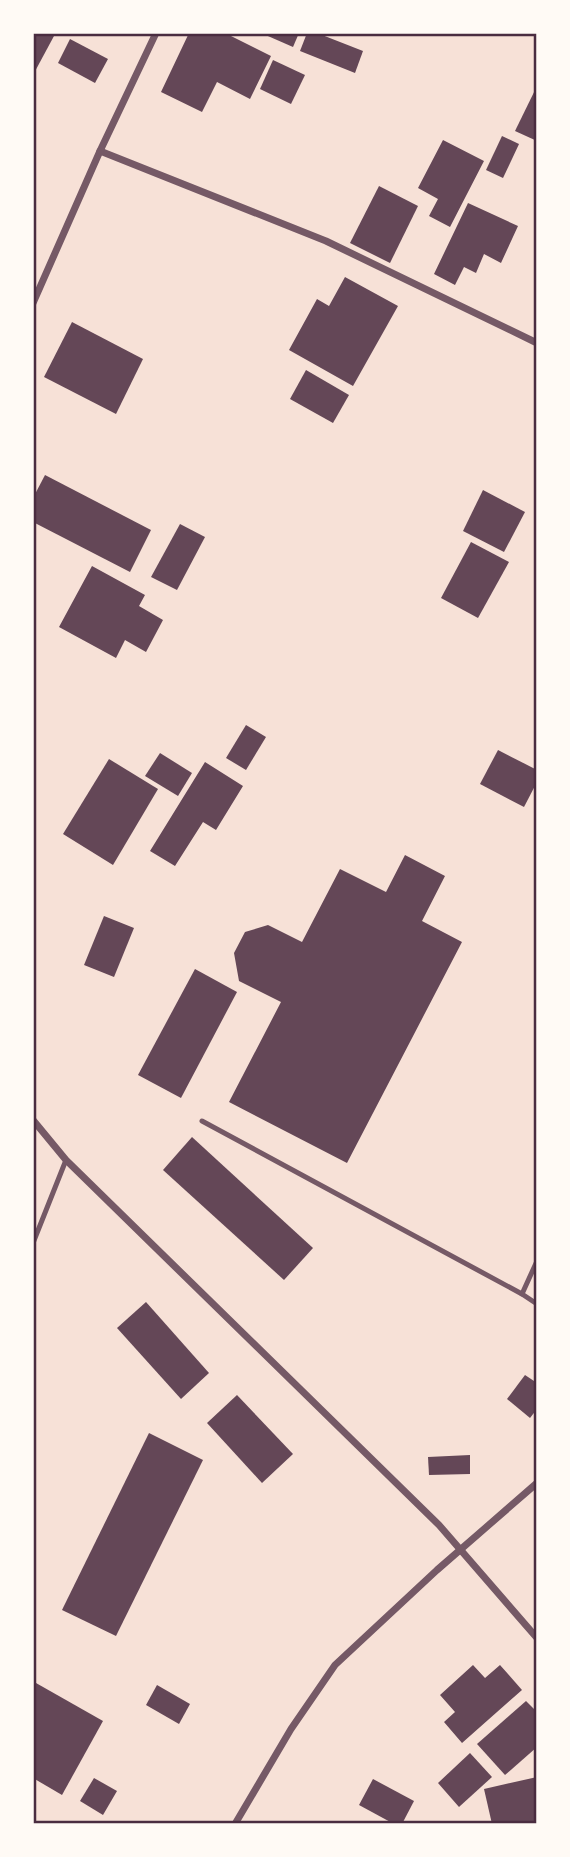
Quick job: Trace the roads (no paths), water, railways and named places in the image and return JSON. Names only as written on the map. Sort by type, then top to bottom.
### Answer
[{"type":"street","points":[[33,303],[100,150],[156,33]]},
{"type":"street","points":[[100,150],[326,241],[537,343]]},
{"type":"street","points":[[33,1120],[66,1160],[439,1525],[537,1638]]},
{"type":"street","points":[[235,1824],[291,1729],[335,1665],[537,1483]]},
{"type":"lane","points":[[202,1121],[537,1304]]},
{"type":"lane","points":[[33,1243],[66,1160]]},
{"type":"lane","points":[[522,1294],[537,1261]]}]
